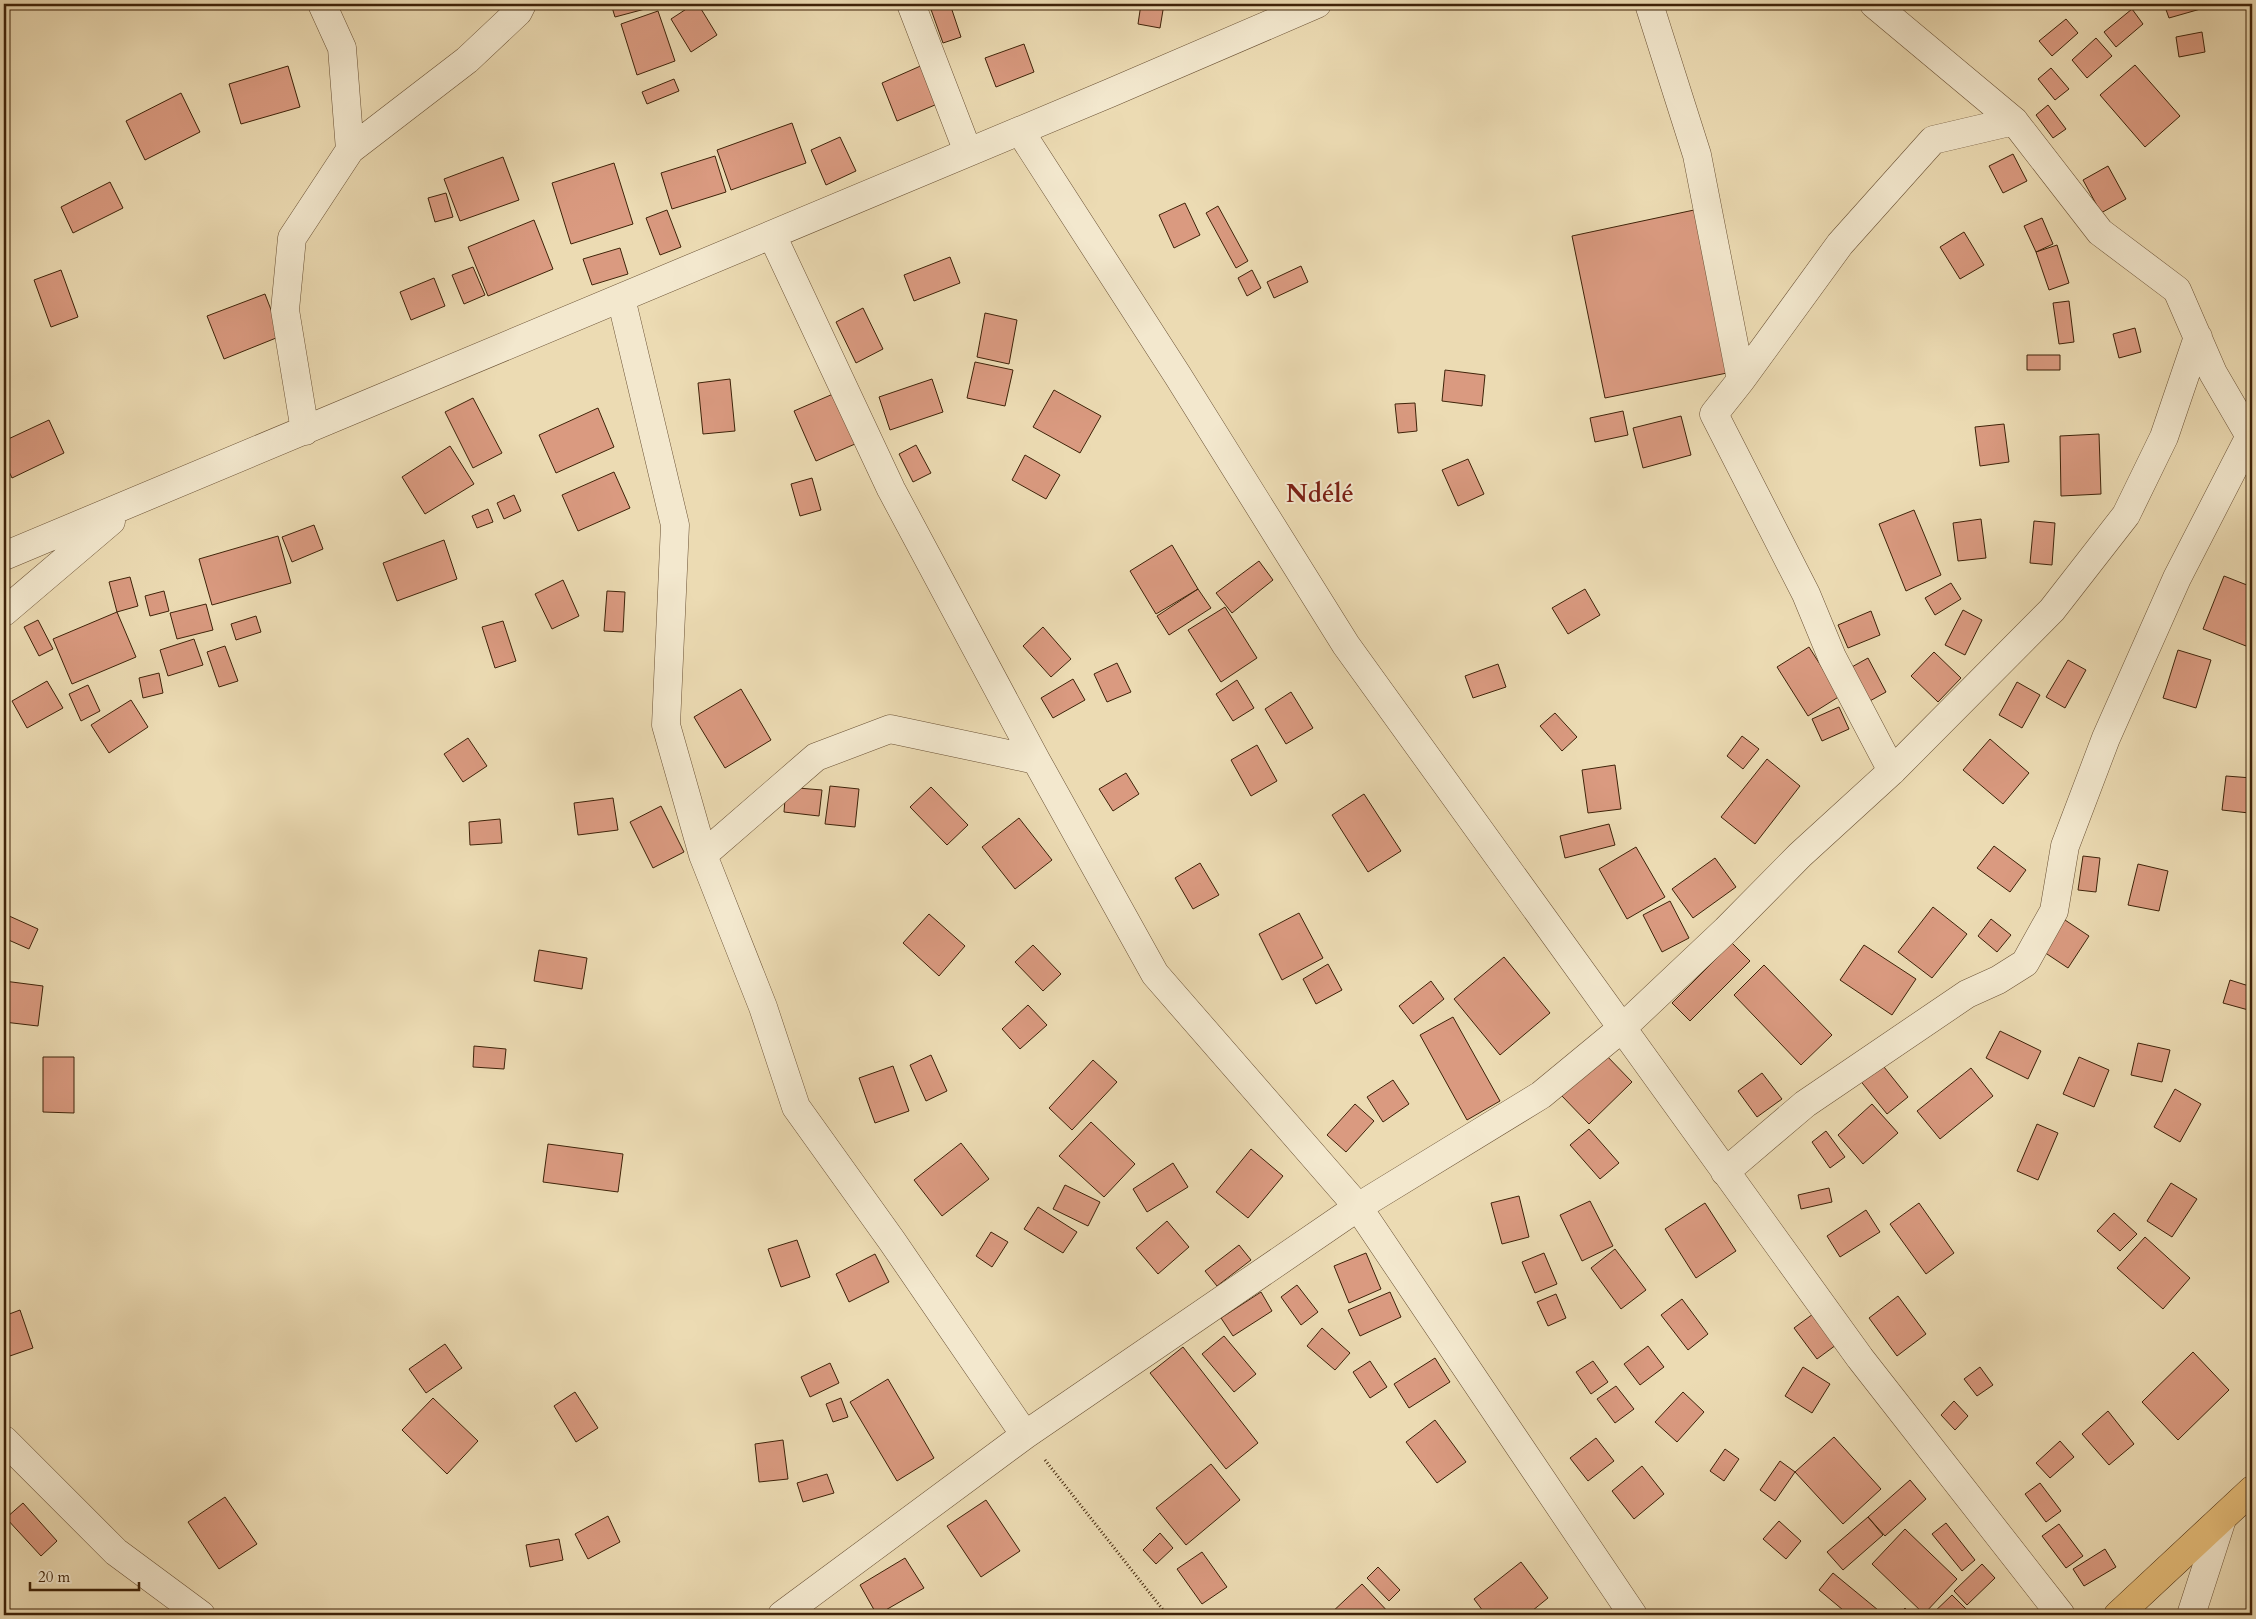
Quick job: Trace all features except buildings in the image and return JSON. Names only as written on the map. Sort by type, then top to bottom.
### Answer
[{"type":"main road","points":[[2118,1615],[2252,1490]]},
{"type":"street","points":[[322,4],[342,48],[350,150]]},
{"type":"street","points":[[305,431],[285,310],[292,238],[350,150],[467,60],[518,12],[522,4]]},
{"type":"street","points":[[911,4],[968,152]]},
{"type":"street","points":[[4,556],[1020,131],[1317,4]]},
{"type":"street","points":[[1649,4],[1697,155],[1741,380]]},
{"type":"street","points":[[1726,1172],[1805,1104],[1967,994],[1998,980],[2025,963],[2054,911],[2065,846],[2106,738],[2177,578],[2251,438],[2213,373],[2177,290],[2100,232],[2014,121],[1874,4]]},
{"type":"street","points":[[1892,771],[1832,657],[1806,594],[1714,414],[1840,244],[1933,140],[2014,121]]},
{"type":"street","points":[[1020,131],[1178,376],[1346,645],[1860,1358],[2061,1615]]},
{"type":"street","points":[[772,235],[891,489],[1036,760],[1155,974],[1358,1207],[1633,1615]]},
{"type":"street","points":[[621,298],[675,525],[666,726],[703,855],[763,1007],[796,1107],[892,1241],[1025,1435]]},
{"type":"street","points":[[782,1615],[1025,1435],[1358,1207],[1541,1095],[1621,1029],[1726,930],[1800,855],[1892,771],[2052,610],[2126,514],[2164,437],[2198,337]]},
{"type":"street","points":[[4,612],[132,504]]},
{"type":"street","points":[[703,855],[816,757],[890,729],[1036,760]]},
{"type":"street","points":[[4,1440],[116,1552],[201,1615]]},
{"type":"street","points":[[2191,1615],[2222,1519]]},
{"type":"path","points":[[1025,1435],[1167,1615]]},
{"type":"district","name":"Ndélé","points":[[1320,494]]}]
